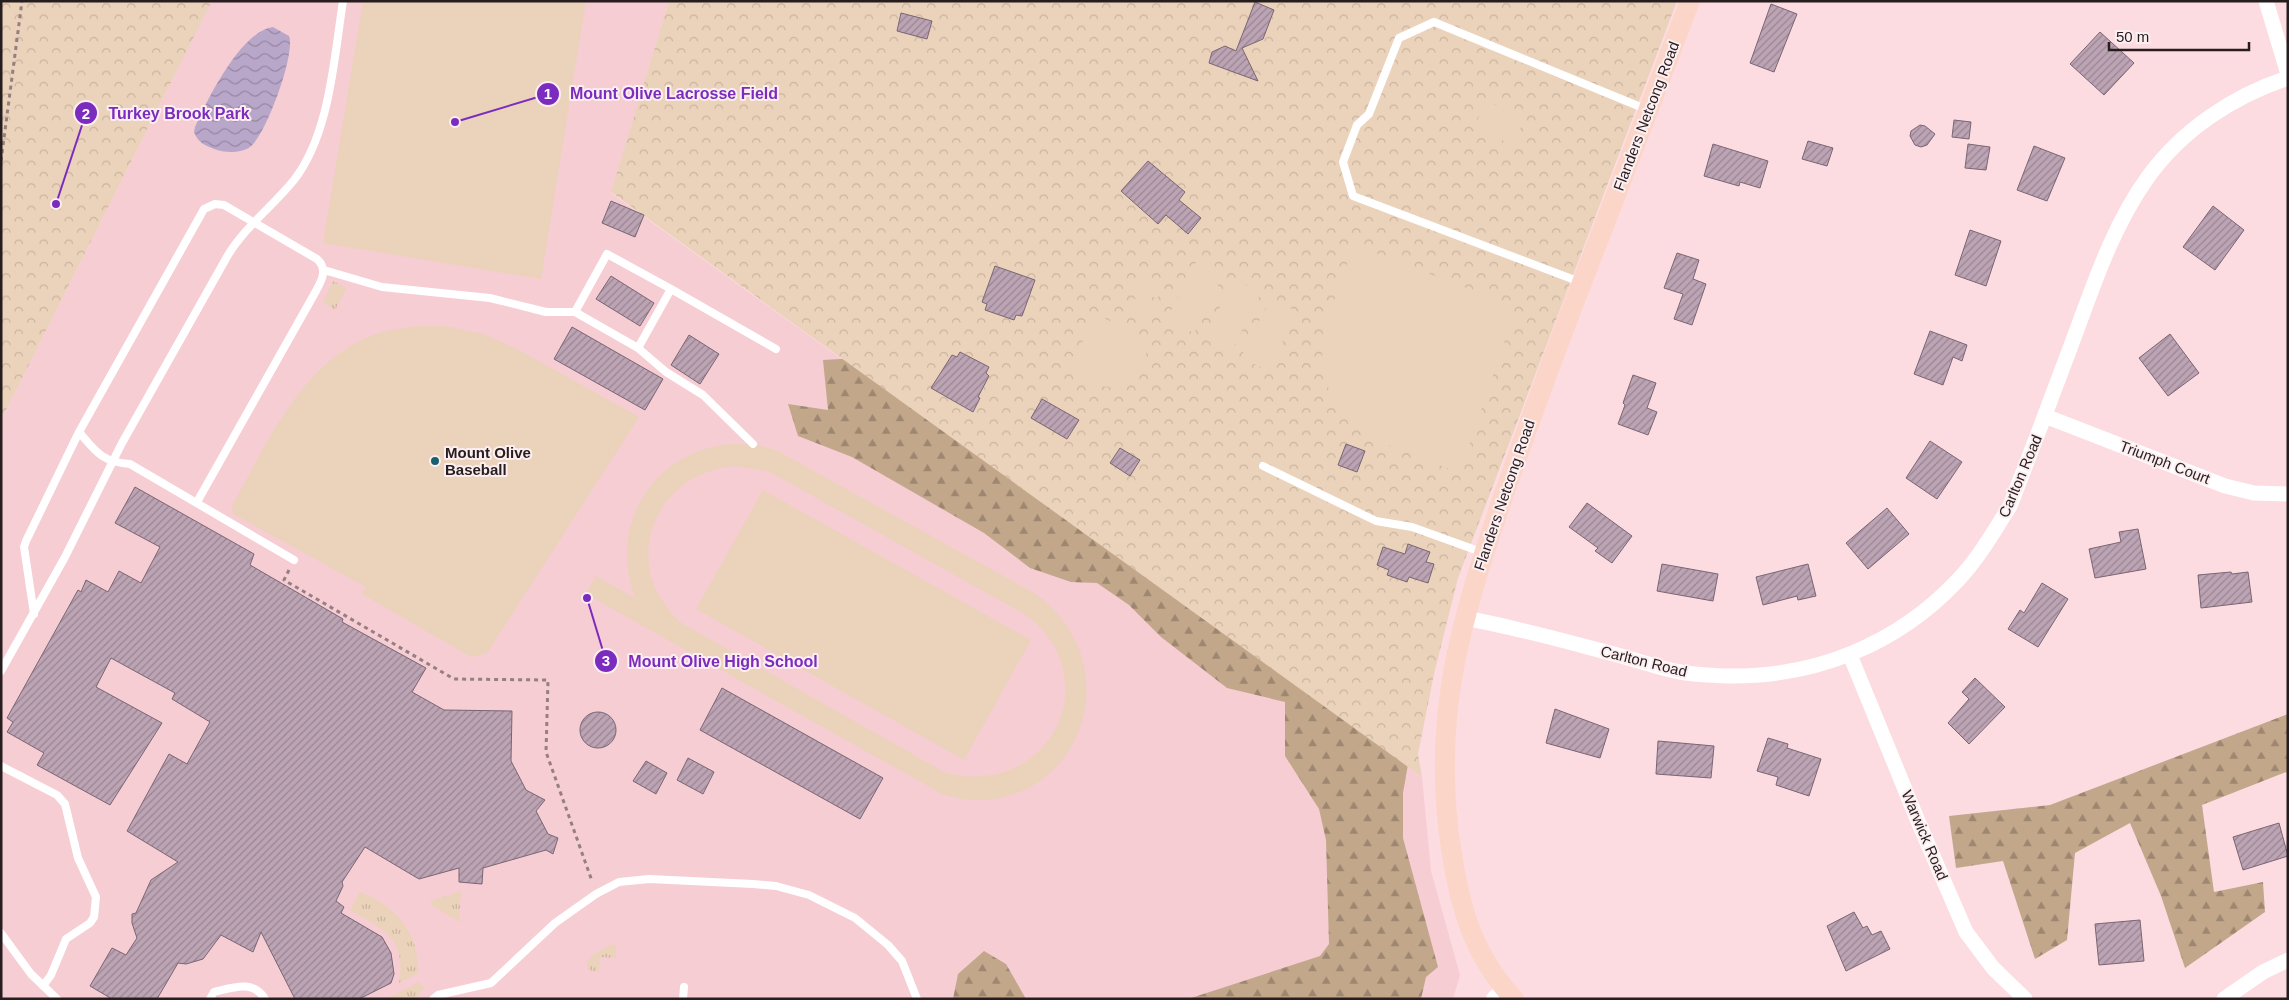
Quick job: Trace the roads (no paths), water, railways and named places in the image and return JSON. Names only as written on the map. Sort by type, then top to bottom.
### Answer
[{"type":"main road","name":"Flanders Netcong Road","points":[[1505,996],[1473,939],[1456,879],[1446,808],[1444,763],[1446,716],[1456,648],[1484,553],[1528,426],[1690,1]]},
{"type":"street","points":[[2266,1],[2288,74]]},
{"type":"street","name":"Carlton Road","points":[[1464,618],[1513,627],[1680,672],[1707,675],[1768,675],[1810,668],[1850,655],[1909,623],[1958,579],[1986,545],[2010,506],[2110,245],[2148,177],[2175,147],[2203,122],[2253,91],[2288,78]]},
{"type":"street","name":"Triumph Court","points":[[2045,416],[2225,486],[2254,493],[2288,494]]},
{"type":"street","name":"Warwick Road","points":[[1850,655],[1966,932],[1993,968],[2025,999]]},
{"type":"street","points":[[2224,999],[2256,976],[2288,960]]},
{"type":"lane","points":[[1,671],[34,614],[112,463],[228,255],[254,222],[294,180],[315,145],[323,120],[343,1]]},
{"type":"lane","points":[[1582,283],[1353,196],[1343,162],[1357,125],[1369,114],[1399,38],[1434,22],[1649,110]]},
{"type":"lane","points":[[34,614],[24,547],[79,432],[204,209],[224,204],[316,259],[321,263],[324,270],[316,291],[197,502]]},
{"type":"lane","points":[[575,312],[607,254],[776,349]]},
{"type":"lane","points":[[324,270],[382,287],[490,298],[546,312],[575,312],[638,348],[666,372],[703,395],[753,444]]},
{"type":"lane","points":[[638,348],[671,289]]},
{"type":"lane","points":[[79,432],[100,456],[112,463],[130,464],[294,560]]},
{"type":"lane","points":[[1263,466],[1376,521],[1412,528],[1484,553]]},
{"type":"lane","points":[[1,766],[57,795],[66,804],[78,858],[96,897],[94,917],[66,939],[51,975],[43,986]]},
{"type":"lane","points":[[433,999],[438,995],[491,983],[555,924],[596,894],[619,882],[640,879],[753,884],[792,890],[836,908],[872,930],[902,961],[917,999]]},
{"type":"lane","points":[[1,933],[16,955],[57,999]]},
{"type":"lane","points":[[210,999],[214,992],[243,986],[256,989],[265,999]]},
{"type":"lane","points":[[683,999],[684,988]]},
{"type":"water","points":[[273,27],[289,36],[290,45],[284,75],[264,127],[250,147],[243,150],[225,152],[206,145],[198,139],[194,132],[200,115],[217,85],[237,53],[261,31]]},
{"type":"place","name":"Mount Olive Lacrosse Field","points":[[455,122]]},
{"type":"place","name":"Turkey Brook Park","points":[[56,204]]},
{"type":"place","name":"Mount Olive Baseball","points":[[435,461]]},
{"type":"place","name":"Mount Olive High School","points":[[587,598]]}]
